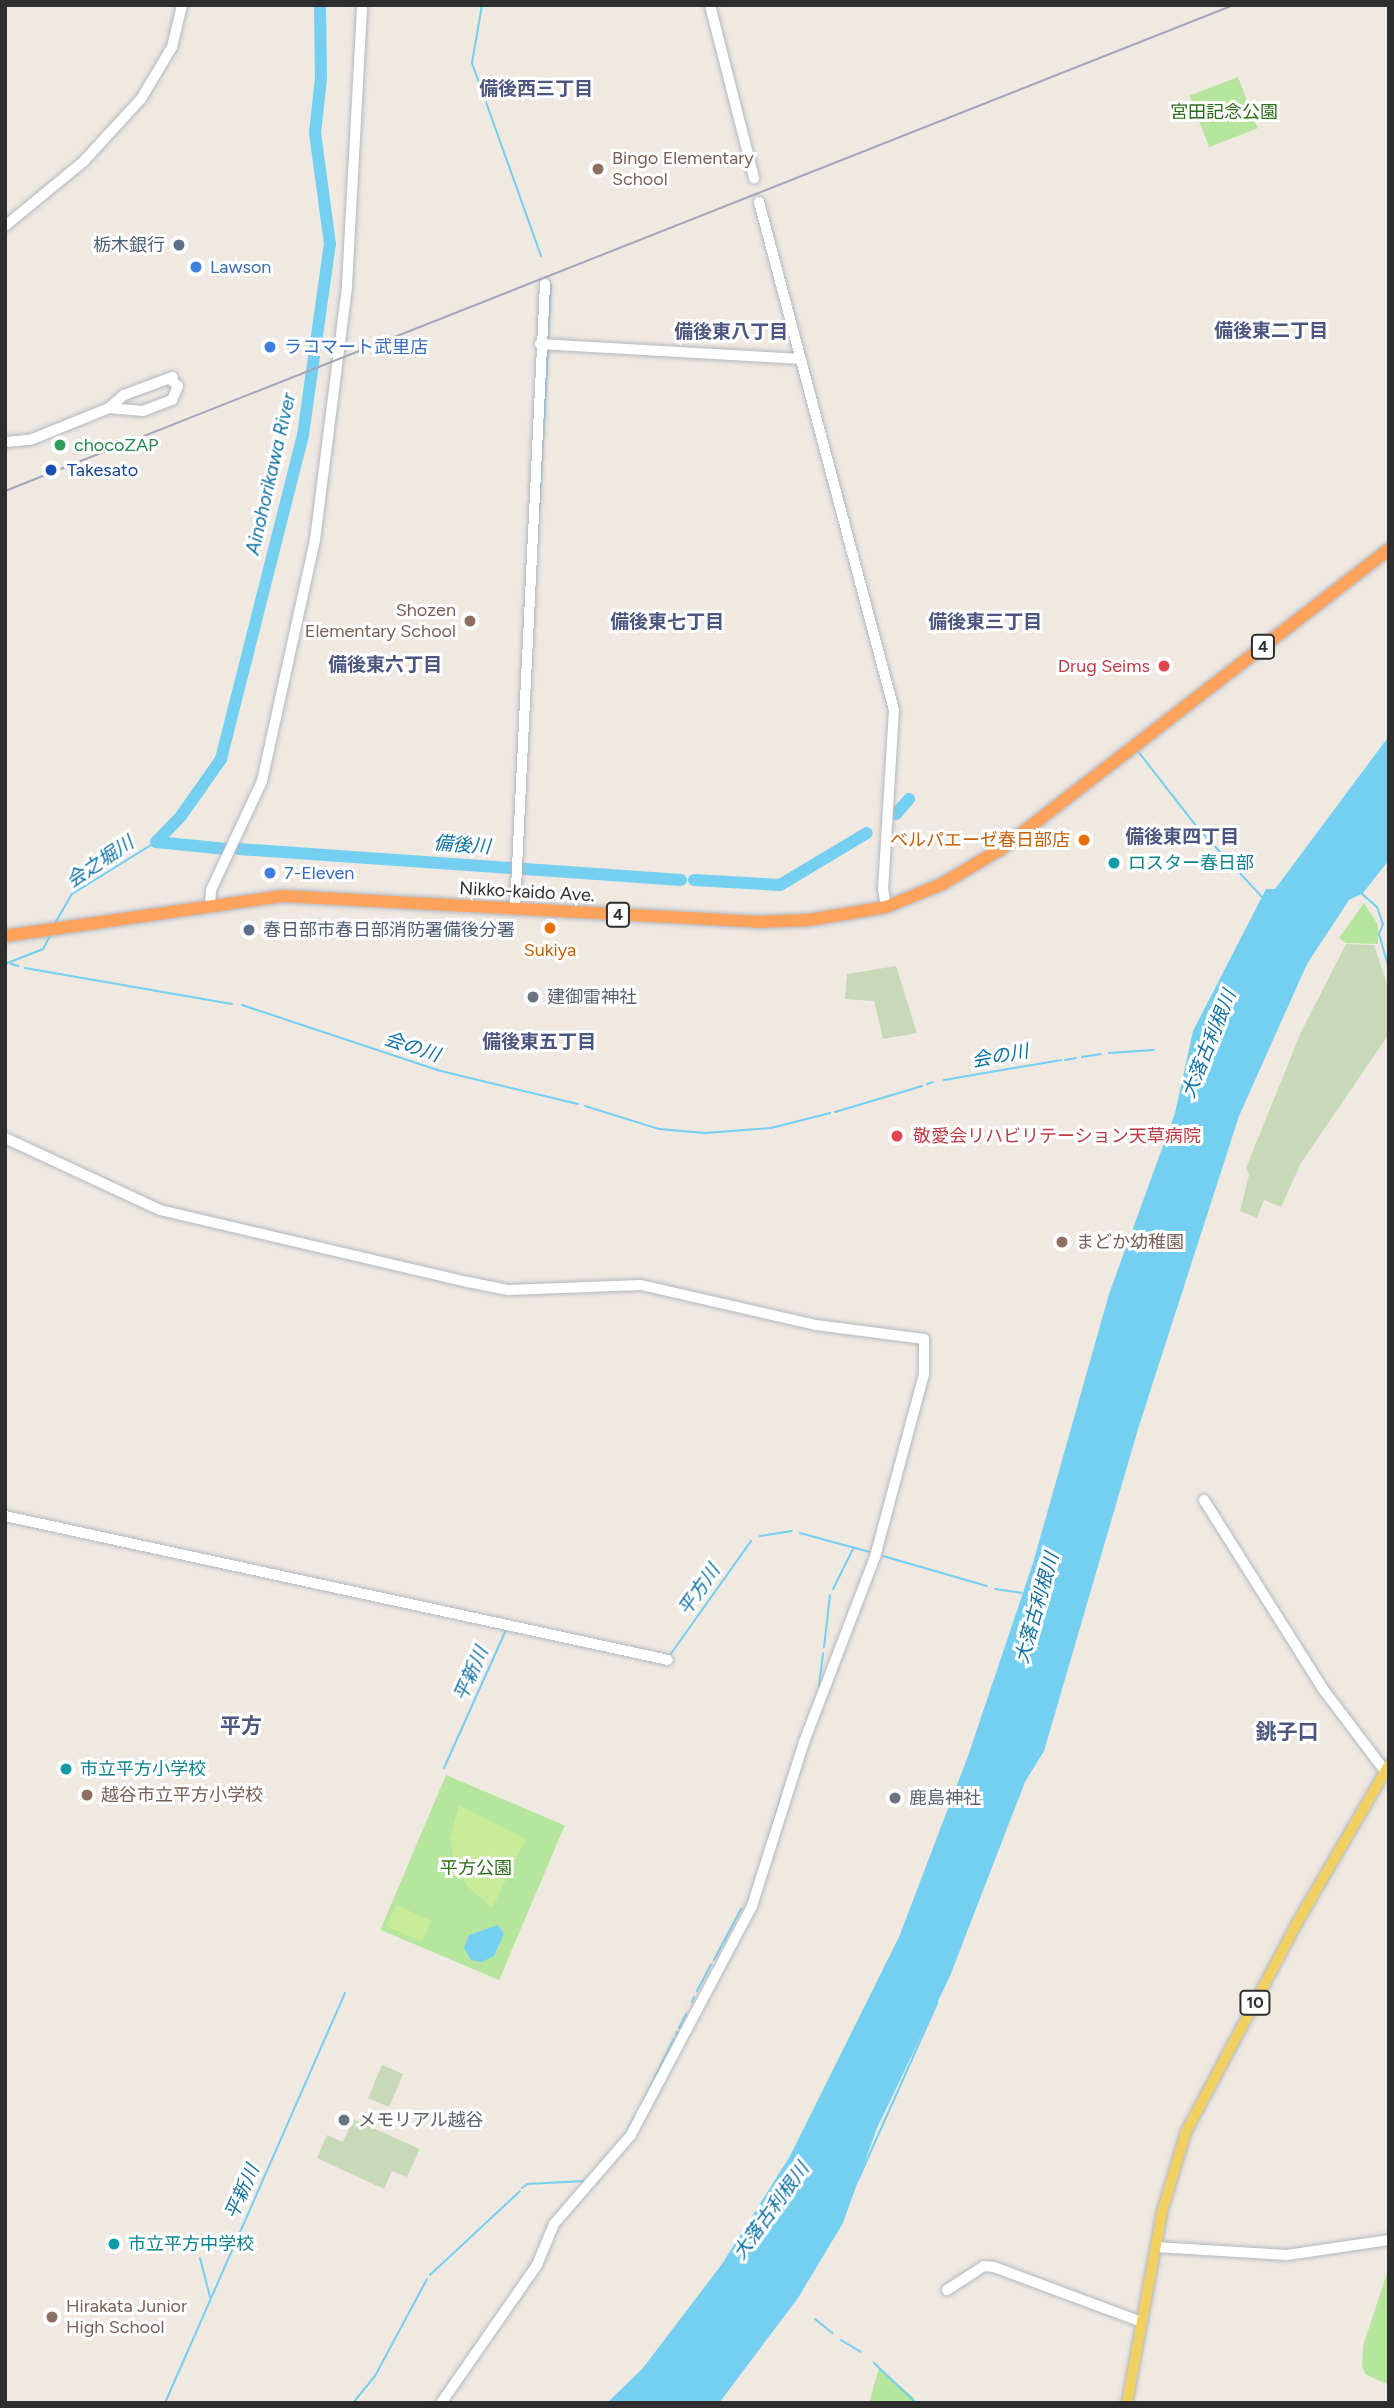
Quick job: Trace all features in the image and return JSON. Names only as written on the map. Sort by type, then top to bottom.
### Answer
[{"type":"highway","name":"Nikko-kaido Ave.","points":[[5,936],[210,904],[303,896],[778,923],[886,907],[955,877],[1001,849],[1389,549]]},
{"type":"main road","name":"10","points":[[1127,2403],[1156,2247],[1177,2157],[1203,2095],[1387,1768]]},
{"type":"street","points":[[5,226],[83,162],[141,99],[172,47],[182,5]]},
{"type":"street","points":[[210,904],[211,890],[264,774],[315,540],[347,285],[362,5]]},
{"type":"street","points":[[710,5],[754,178]]},
{"type":"street","points":[[759,202],[894,710],[883,888],[886,907]]},
{"type":"street","points":[[515,909],[540,344],[545,284]]},
{"type":"street","points":[[540,344],[801,359]]},
{"type":"street","points":[[5,442],[30,440],[109,408],[124,395],[169,378],[178,386],[175,398],[143,411],[109,408]]},
{"type":"street","points":[[5,1138],[160,1210],[455,1279],[508,1290],[641,1285],[816,1325],[925,1339],[924,1374],[875,1557],[807,1732],[752,1906],[631,2135],[554,2224],[537,2264],[441,2403]]},
{"type":"street","points":[[1204,1500],[1323,1689],[1387,1768]]},
{"type":"street","points":[[5,1517],[668,1660]]},
{"type":"street","points":[[1156,2247],[1276,2255],[1389,2240]]},
{"type":"street","points":[[947,2290],[984,2266],[994,2267],[1142,2322]]},
{"type":"green space","name":"宮田記念公園","points":[[1238,77],[1258,128],[1209,147],[1189,96]]},
{"type":"green space","points":[[1364,903],[1378,925],[1378,944],[1346,943],[1339,938]]},
{"type":"green space","points":[[1346,944],[1374,945],[1389,990],[1389,1034],[1301,1163],[1281,1207],[1264,1200],[1257,1218],[1240,1211],[1249,1175],[1246,1168],[1301,1032]]},
{"type":"green space","points":[[896,966],[917,1033],[883,1039],[874,1001],[845,999],[847,974]]},
{"type":"green space","name":"平方公園","points":[[446,1775],[565,1825],[499,1980],[380,1930]]},
{"type":"green space","points":[[459,1805],[526,1839],[492,1908],[467,1886],[455,1865],[450,1839]]},
{"type":"green space","points":[[396,1905],[432,1921],[422,1942],[387,1926]]},
{"type":"green space","points":[[382,2065],[403,2074],[389,2107],[368,2098]]},
{"type":"green space","points":[[353,2119],[420,2149],[407,2177],[392,2171],[384,2189],[317,2158],[327,2135],[343,2142]]},
{"type":"green space","points":[[1389,2267],[1389,2398],[1387,2384],[1365,2374],[1362,2365],[1363,2346]]},
{"type":"green space","points":[[879,2368],[914,2398],[915,2403],[869,2403]]},
{"type":"water","name":"大落古利根川","points":[[1389,736],[1389,860],[1363,893],[1349,900],[1307,964],[1239,1116],[1138,1429],[1044,1751],[1025,1782],[950,1976],[877,2128],[843,2223],[798,2298],[719,2403],[607,2403],[643,2368],[722,2264],[790,2156],[899,1937],[968,1756],[1033,1563],[1109,1294],[1175,1113],[1193,1031],[1266,889],[1275,889]]},
{"type":"water","points":[[498,1925],[504,1934],[494,1956],[482,1962],[471,1960],[464,1948],[469,1935]]},
{"type":"waterway","name":"Ainohorikawa River","points":[[156,842],[181,816],[221,759],[303,435],[330,244],[315,133],[321,78],[320,5]]},
{"type":"waterway","points":[[482,5],[472,63],[541,256]]},
{"type":"waterway","points":[[548,340],[551,285]]},
{"type":"waterway","points":[[539,511],[548,349]]},
{"type":"waterway","points":[[1137,750],[1197,827],[1262,897]]},
{"type":"waterway","name":"備後川","points":[[896,814],[909,799]]},
{"type":"waterway","name":"備後川","points":[[694,880],[780,885],[867,833]]},
{"type":"waterway","name":"会之堀川","points":[[54,925],[72,894],[156,842]]},
{"type":"waterway","name":"備後川","points":[[156,842],[227,849]]},
{"type":"waterway","name":"備後川","points":[[239,849],[681,880]]},
{"type":"waterway","points":[[1362,894],[1377,907],[1383,924],[1379,934],[1389,968]]},
{"type":"waterway","name":"会之堀川","points":[[5,964],[43,949],[51,934]]},
{"type":"waterway","name":"会之堀川","points":[[11,964],[19,966]]},
{"type":"waterway","name":"会の川","points":[[25,968],[232,1004]]},
{"type":"waterway","name":"会の川","points":[[242,1005],[437,1070],[578,1104]]},
{"type":"waterway","name":"会の川","points":[[1109,1053],[1154,1050]]},
{"type":"waterway","name":"会の川","points":[[1082,1057],[1101,1054]]},
{"type":"waterway","name":"会の川","points":[[1065,1060],[1076,1058]]},
{"type":"waterway","name":"会の川","points":[[944,1080],[1061,1060]]},
{"type":"waterway","name":"会の川","points":[[927,1084],[933,1082]]},
{"type":"waterway","name":"会の川","points":[[835,1112],[922,1086]]},
{"type":"waterway","name":"会の川","points":[[585,1106],[659,1129],[705,1133],[771,1128],[830,1113]]},
{"type":"waterway","name":"平方川","points":[[760,1536],[792,1531]]},
{"type":"waterway","name":"平方川","points":[[800,1533],[873,1553]]},
{"type":"waterway","name":"平方川","points":[[670,1655],[751,1541]]},
{"type":"waterway","name":"平方川","points":[[833,1589],[853,1549]]},
{"type":"waterway","name":"平方川","points":[[883,1556],[987,1586]]},
{"type":"waterway","name":"大落古利根川","points":[[995,1589],[1022,1593]]},
{"type":"waterway","name":"平方川","points":[[824,1647],[830,1595]]},
{"type":"waterway","name":"平新川","points":[[444,1768],[506,1630]]},
{"type":"waterway","name":"平方川","points":[[819,1686],[823,1653]]},
{"type":"waterway","name":"平方川","points":[[768,1841],[781,1797]]},
{"type":"waterway","name":"平方川","points":[[714,1960],[741,1909]]},
{"type":"waterway","name":"平方川","points":[[697,1991],[711,1965]]},
{"type":"waterway","name":"平新川","points":[[165,2403],[345,1993]]},
{"type":"waterway","name":"平方川","points":[[692,2002],[694,1997]]},
{"type":"waterway","points":[[858,2180],[937,2003]]},
{"type":"waterway","name":"平方川","points":[[679,2028],[686,2014]]},
{"type":"waterway","name":"平方川","points":[[642,2104],[674,2038]]},
{"type":"waterway","name":"平方川","points":[[625,2135],[635,2116]]},
{"type":"waterway","name":"平方川","points":[[522,2188],[527,2184],[585,2181]]},
{"type":"waterway","points":[[430,2275],[520,2191]]},
{"type":"waterway","points":[[200,2258],[210,2297]]},
{"type":"waterway","points":[[353,2403],[375,2376],[427,2279]]},
{"type":"waterway","points":[[815,2319],[832,2333]]},
{"type":"waterway","points":[[841,2340],[861,2352]]},
{"type":"waterway","points":[[874,2363],[916,2403]]},
{"type":"railway","points":[[5,491],[1234,5]]},
{"type":"place","name":"Bingo Elementary School","points":[[598,169]]},
{"type":"place","name":"栃木銀行","points":[[179,245]]},
{"type":"place","name":"Lawson","points":[[196,267]]},
{"type":"place","name":"ラコマート武里店","points":[[270,347]]},
{"type":"place","name":"chocoZAP","points":[[60,445]]},
{"type":"place","name":"Takesato","points":[[51,470]]},
{"type":"place","name":"Shozen Elementary School","points":[[470,621]]},
{"type":"place","name":"Drug Seims","points":[[1164,666]]},
{"type":"place","name":"ベルパエーゼ春日部店","points":[[1084,840]]},
{"type":"place","name":"ロスター春日部","points":[[1114,863]]},
{"type":"place","name":"7-Eleven","points":[[270,873]]},
{"type":"place","name":"Sukiya","points":[[550,928]]},
{"type":"place","name":"春日部市春日部消防署備後分署","points":[[249,930]]},
{"type":"place","name":"建御雷神社","points":[[533,997]]},
{"type":"place","name":"敬愛会リハビリテーション天草病院","points":[[897,1136]]},
{"type":"place","name":"まどか幼稚園","points":[[1062,1242]]},
{"type":"place","name":"市立平方小学校","points":[[66,1769]]},
{"type":"place","name":"越谷市立平方小学校","points":[[87,1795]]},
{"type":"place","name":"鹿島神社","points":[[895,1798]]},
{"type":"place","name":"メモリアル越谷","points":[[344,2120]]},
{"type":"place","name":"市立平方中学校","points":[[114,2244]]},
{"type":"place","name":"Hirakata Junior High School","points":[[52,2317]]},
{"type":"district","name":"備後西三丁目","points":[[536,89]]},
{"type":"district","name":"備後東二丁目","points":[[1271,331]]},
{"type":"district","name":"備後東八丁目","points":[[731,332]]},
{"type":"district","name":"備後東七丁目","points":[[667,622]]},
{"type":"district","name":"備後東三丁目","points":[[985,622]]},
{"type":"district","name":"備後東六丁目","points":[[385,665]]},
{"type":"district","name":"備後東四丁目","points":[[1182,837]]},
{"type":"district","name":"備後東五丁目","points":[[539,1042]]},
{"type":"district","name":"平方","points":[[241,1726]]},
{"type":"district","name":"銚子口","points":[[1287,1732]]}]
